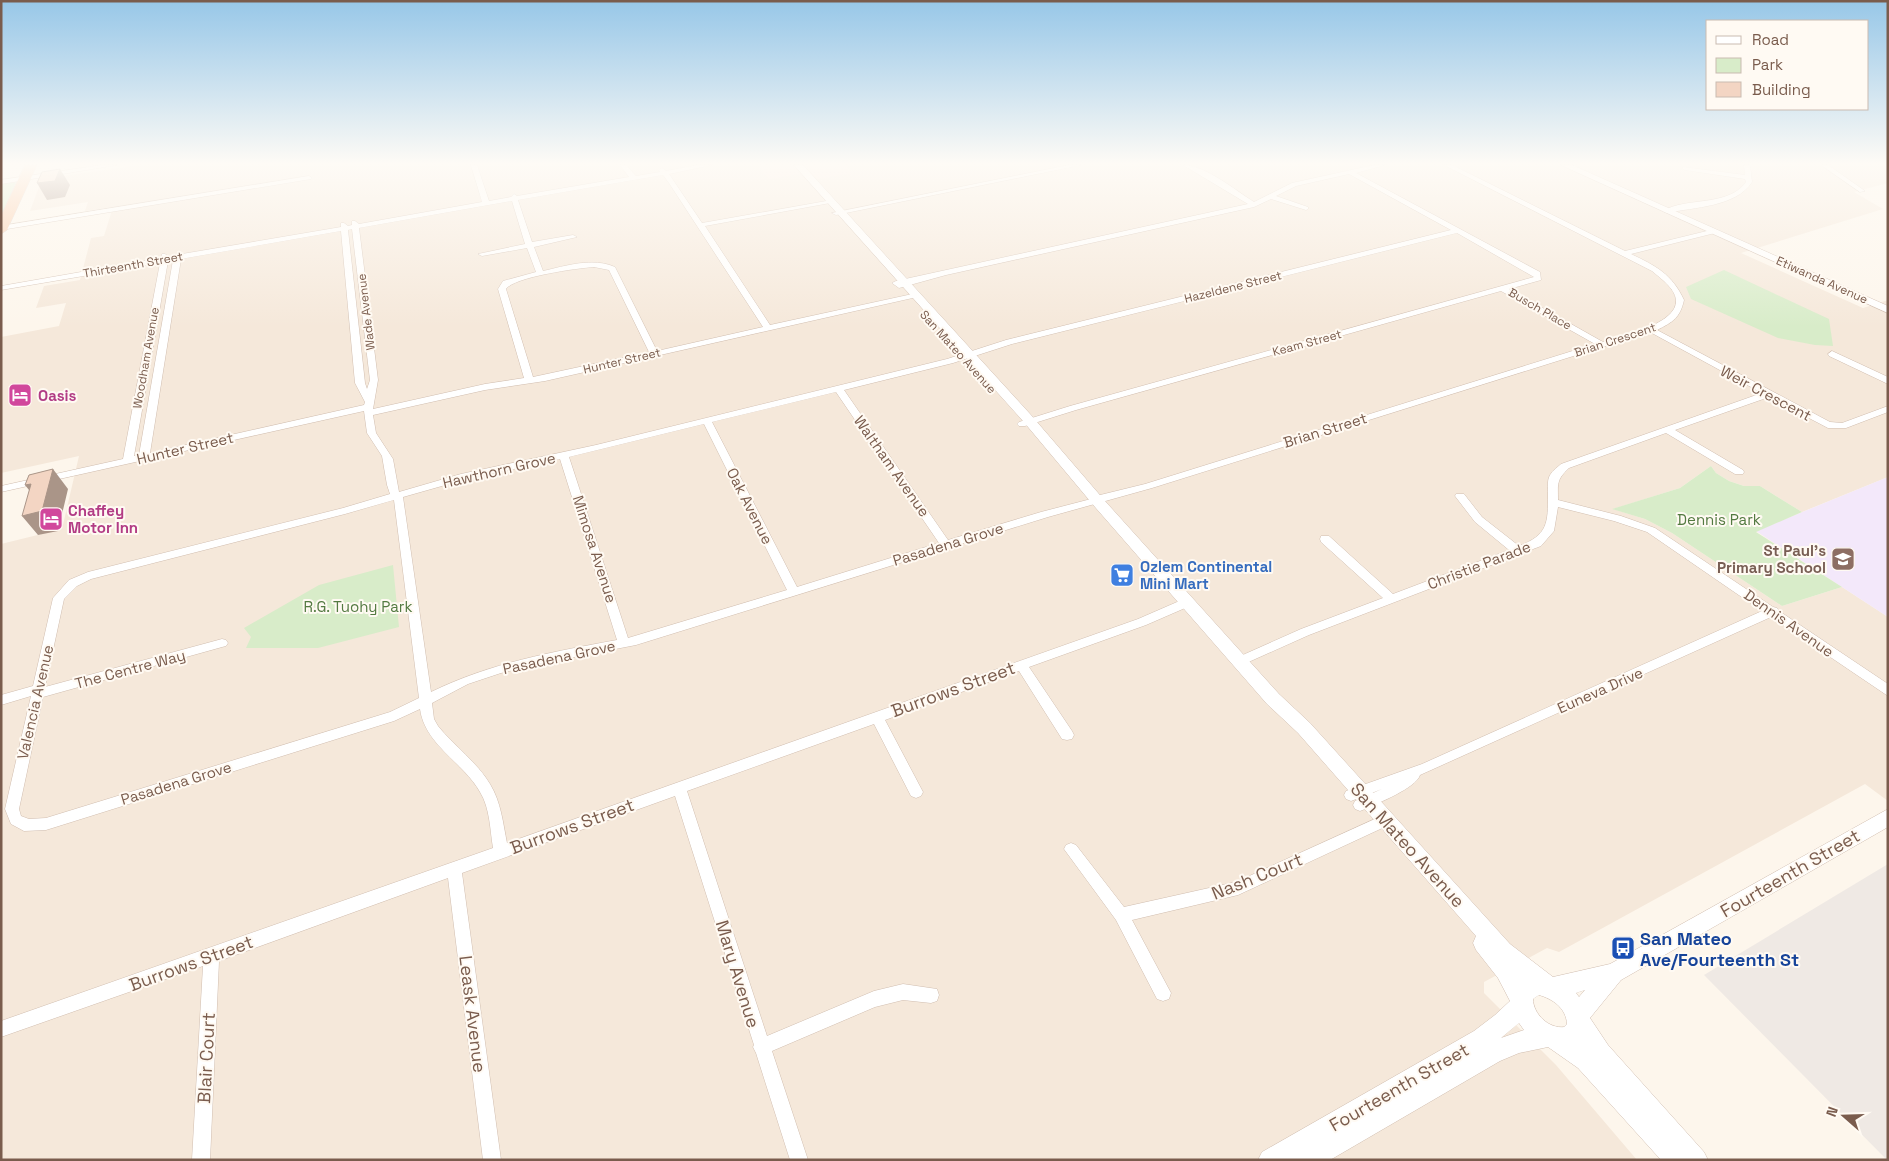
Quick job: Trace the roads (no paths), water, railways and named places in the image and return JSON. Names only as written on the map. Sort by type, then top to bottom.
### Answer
[{"type":"street","points":[[2,229],[61,219]]},
{"type":"street","name":"Thirteenth Street","points":[[1,288],[177,255],[389,219]]},
{"type":"street","points":[[520,219],[540,274]]},
{"type":"street","points":[[697,219],[768,328]]},
{"type":"street","points":[[701,225],[732,219]]},
{"type":"street","name":"San Mateo Avenue","points":[[845,219],[1024,421],[1056,463],[1097,500],[1274,698],[1290,724],[1503,951],[1549,987]]},
{"type":"street","name":"Hunter Street","points":[[1,482],[369,407],[528,380],[654,354],[873,304],[942,274],[1190,219]]},
{"type":"street","points":[[1436,219],[1457,231]]},
{"type":"street","name":"Brian Crescent","points":[[1503,375],[1650,330],[1666,323],[1680,309],[1679,298],[1674,286],[1662,275],[1626,253],[1557,219]]},
{"type":"street","name":"Etiwanda Avenue","points":[[1686,219],[1888,310]]},
{"type":"street","name":"Wade Avenue","points":[[356,225],[374,380],[369,407]]},
{"type":"street","name":"Wade Avenue","points":[[344,226],[360,384],[369,407],[373,438],[387,457],[396,496],[399,499],[428,720],[431,726],[485,788],[493,805],[501,852]]},
{"type":"street","points":[[1626,253],[1710,230]]},
{"type":"street","name":"Keam Street","points":[[1024,421],[1504,289],[1534,280],[1539,276],[1457,231]]},
{"type":"street","name":"Hazeldene Street","points":[[965,355],[1009,342],[1457,231]]},
{"type":"street","points":[[482,254],[573,237]]},
{"type":"street","name":"Woodham Avenue","points":[[144,454],[177,255]]},
{"type":"street","name":"Thirteenth Street","points":[[1,284],[164,258]]},
{"type":"street","name":"Woodham Avenue","points":[[128,457],[164,258]]},
{"type":"street","points":[[528,380],[502,287],[511,281],[540,274],[592,264],[602,264],[610,267],[654,354]]},
{"type":"street","name":"Busch Place","points":[[1504,289],[1602,345]]},
{"type":"street","name":"Weir Crescent","points":[[1650,330],[1820,422],[1833,426],[1843,426],[1888,409]]},
{"type":"street","points":[[1832,354],[1888,381]]},
{"type":"street","name":"Hawthorn Grove","points":[[73,583],[95,573],[345,511],[461,477],[564,455],[965,355]]},
{"type":"street","name":"Brian Street","points":[[1097,500],[1148,486],[1503,375]]},
{"type":"street","name":"Waltham Avenue","points":[[838,388],[946,545]]},
{"type":"street","name":"Christie Parade","points":[[1237,658],[1537,543],[1551,529],[1555,474],[1564,466],[1768,394]]},
{"type":"street","name":"Oak Avenue","points":[[706,420],[794,592]]},
{"type":"street","points":[[1666,429],[1739,472]]},
{"type":"street","name":"Mimosa Avenue","points":[[564,455],[624,644]]},
{"type":"street","name":"Hunter Street","points":[[1,489],[128,457]]},
{"type":"street","points":[[1460,496],[1465,506],[1477,519],[1518,551]]},
{"type":"street","name":"Pasadena Grove","points":[[20,824],[36,826],[46,824],[380,720],[464,681],[499,669],[567,653],[624,644],[1045,514],[1097,500]]},
{"type":"street","name":"Dennis Avenue","points":[[1552,502],[1623,519],[1651,530],[1773,611],[1888,691]]},
{"type":"street","points":[[1325,539],[1391,599]]},
{"type":"street","name":"Valencia Avenue","points":[[20,824],[15,821],[12,809],[59,598],[73,583]]},
{"type":"street","name":"Burrows Street","points":[[1,1029],[211,956],[1191,605]]},
{"type":"street","name":"Euneva Drive","points":[[1360,798],[1392,790],[1426,768],[1773,611]]},
{"type":"street","name":"The Centre Way","points":[[1,700],[222,643]]},
{"type":"street","points":[[1021,665],[1067,735]]},
{"type":"street","points":[[877,717],[916,792]]},
{"type":"street","name":"Mary Avenue","points":[[679,787],[761,1047],[799,1160]]},
{"type":"street","name":"Fourteenth Street","points":[[1549,987],[1614,973],[1888,817]]},
{"type":"street","name":"San Mateo Avenue","points":[[1382,822],[1493,954],[1505,970],[1521,1002]]},
{"type":"street","name":"Nash Court","points":[[1121,915],[1238,888],[1382,822]]},
{"type":"street","points":[[1071,849],[1121,915],[1163,992]]},
{"type":"street","name":"Leask Avenue","points":[[454,868],[492,1160]]},
{"type":"street","name":"Blair Court","points":[[202,1160],[211,956]]},
{"type":"street","name":"Fourteenth Street","points":[[1578,1018],[1614,973]]},
{"type":"street","points":[[1677,1160],[1586,1060],[1534,1026],[1528,1020],[1521,1002],[1526,989],[1532,986],[1549,987],[1568,999],[1600,1053],[1696,1160]]},
{"type":"street","points":[[761,1047],[874,999],[903,992],[931,995]]},
{"type":"street","name":"Fourteenth Street","points":[[1270,1160],[1482,1039],[1503,1023],[1521,1002]]},
{"type":"street","points":[[1552,1037],[1569,1037],[1578,1028],[1578,1018]]},
{"type":"street","name":"Fourteenth Street","points":[[1307,1160],[1492,1053],[1519,1042],[1552,1037]]},
{"type":"place","name":"Oasis","points":[[20,395]]},
{"type":"place","name":"Chaffey Motor Inn","points":[[51,519]]},
{"type":"place","name":"St Paul's Primary School","points":[[1843,559]]},
{"type":"place","name":"Ozlem Continental Mini Mart","points":[[1122,575]]},
{"type":"place","name":"San Mateo Ave/Fourteenth St","points":[[1623,948]]},
{"type":"park label","name":"Dennis Park","points":[[1719,519]]},
{"type":"park label","name":"R.G. Tuohy Park","points":[[358,606]]}]
